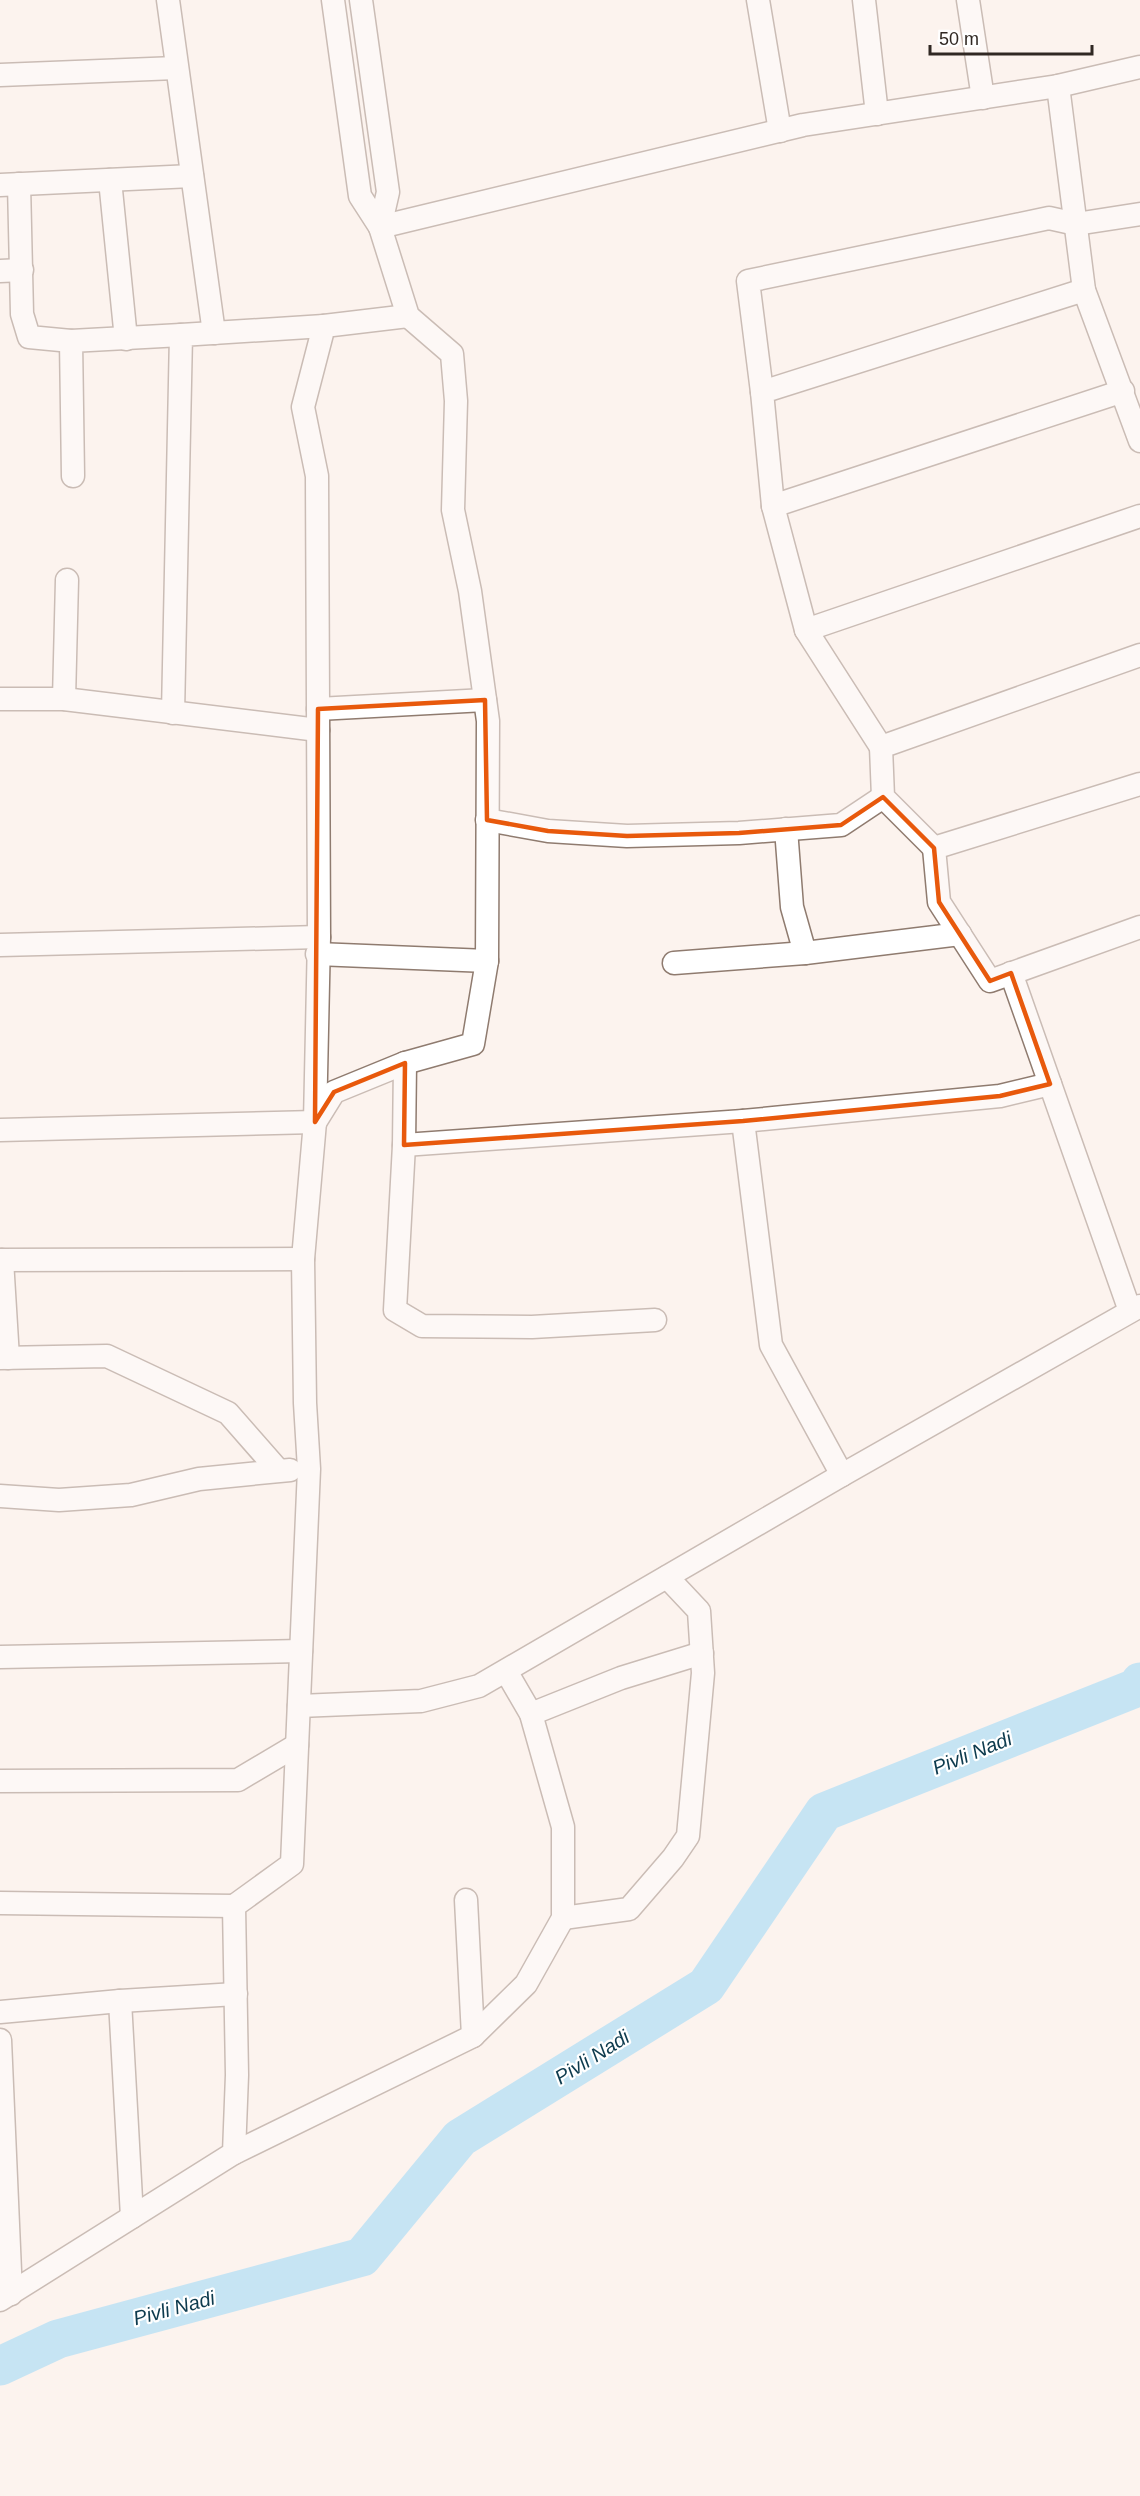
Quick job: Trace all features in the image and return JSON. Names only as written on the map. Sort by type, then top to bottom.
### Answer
[{"type":"street","points":[[168,0],[214,333]]},
{"type":"street","points":[[315,1122],[334,1092],[405,1063],[473,1044],[487,961],[488,721],[470,591],[453,510],[456,401],[452,354],[408,316],[380,227],[360,196],[333,0]]},
{"type":"street","points":[[361,0],[388,192],[380,227]]},
{"type":"street","points":[[758,0],[780,131]]},
{"type":"street","points":[[864,0],[877,114]]},
{"type":"street","points":[[968,0],[983,98]]},
{"type":"street","points":[[380,227],[780,131],[1058,86],[1140,67]]},
{"type":"street","points":[[0,75],[176,68]]},
{"type":"street","points":[[1058,86],[1084,290],[1140,441]]},
{"type":"street","points":[[192,176],[9,184],[11,270],[29,337],[70,341],[126,339],[324,326],[408,316]]},
{"type":"street","points":[[110,180],[126,339]]},
{"type":"street","points":[[1140,214],[1076,225],[1049,219],[748,281],[773,506],[806,630],[881,747],[883,797],[934,848],[939,902],[990,981],[1140,927]]},
{"type":"street","points":[[762,392],[1084,290]]},
{"type":"street","points":[[0,1903],[234,1906],[292,1864],[309,1469],[305,1403],[303,1260],[315,1122],[318,946],[317,476],[303,407],[324,326]]},
{"type":"street","points":[[173,713],[181,335]]},
{"type":"street","points":[[70,341],[73,476]]},
{"type":"street","points":[[773,506],[1123,391]]},
{"type":"street","points":[[806,630],[1140,516]]},
{"type":"street","points":[[64,699],[67,580]]},
{"type":"street","points":[[881,747],[1140,655]]},
{"type":"street","points":[[0,699],[64,699],[173,713],[318,720],[485,700]]},
{"type":"street","points":[[934,848],[1140,784]]},
{"type":"street","points":[[488,820],[548,831],[627,836],[739,833],[841,825],[883,797]]},
{"type":"street","points":[[786,830],[792,907],[805,953]]},
{"type":"street","points":[[674,963],[805,953],[960,934]]},
{"type":"street","points":[[0,945],[318,946],[487,961]]},
{"type":"street","points":[[299,1706],[421,1701],[479,1686],[842,1475],[1135,1309],[1050,1084],[1011,973]]},
{"type":"street","points":[[405,1063],[404,1145],[395,1310],[422,1326],[532,1327],[655,1320]]},
{"type":"street","points":[[404,1145],[743,1121],[1000,1096],[1050,1084]]},
{"type":"street","points":[[743,1121],[771,1345],[842,1475]]},
{"type":"street","points":[[0,1130],[315,1122]]},
{"type":"street","points":[[278,1470],[228,1413],[107,1356],[4,1358],[1,1260],[303,1260]]},
{"type":"street","points":[[0,1496],[59,1500],[131,1495],[199,1479],[278,1470],[309,1469]]},
{"type":"street","points":[[562,1918],[629,1909],[673,1858],[688,1836],[703,1673],[699,1611],[667,1577]]},
{"type":"street","points":[[0,1657],[301,1651]]},
{"type":"street","points":[[531,1714],[621,1678],[702,1653]]},
{"type":"street","points":[[5,2297],[234,2153],[473,2037],[526,1984],[562,1918],[563,1827],[531,1714],[506,1671]]},
{"type":"street","points":[[0,1781],[238,1780],[297,1745]]},
{"type":"street","points":[[466,1900],[473,2037]]},
{"type":"street","points":[[234,1906],[237,2075],[234,2153]]},
{"type":"street","points":[[0,2012],[120,2001],[236,1994]]},
{"type":"street","points":[[120,2001],[132,2217]]},
{"type":"street","points":[[0,2040],[5,2297]]},
{"type":"highlighted area","points":[[485,700],[487,820],[548,831],[627,836],[739,833],[841,825],[883,797],[934,848],[939,902],[990,981],[1011,973],[1050,1084],[1000,1096],[743,1121],[404,1145],[405,1063],[334,1092],[315,1122],[318,709]]},
{"type":"waterway","name":"Pivli Nadi","points":[[0,2366],[58,2339],[362,2257],[460,2138],[706,1986],[824,1812],[1138,1687],[1140,1682]]}]
